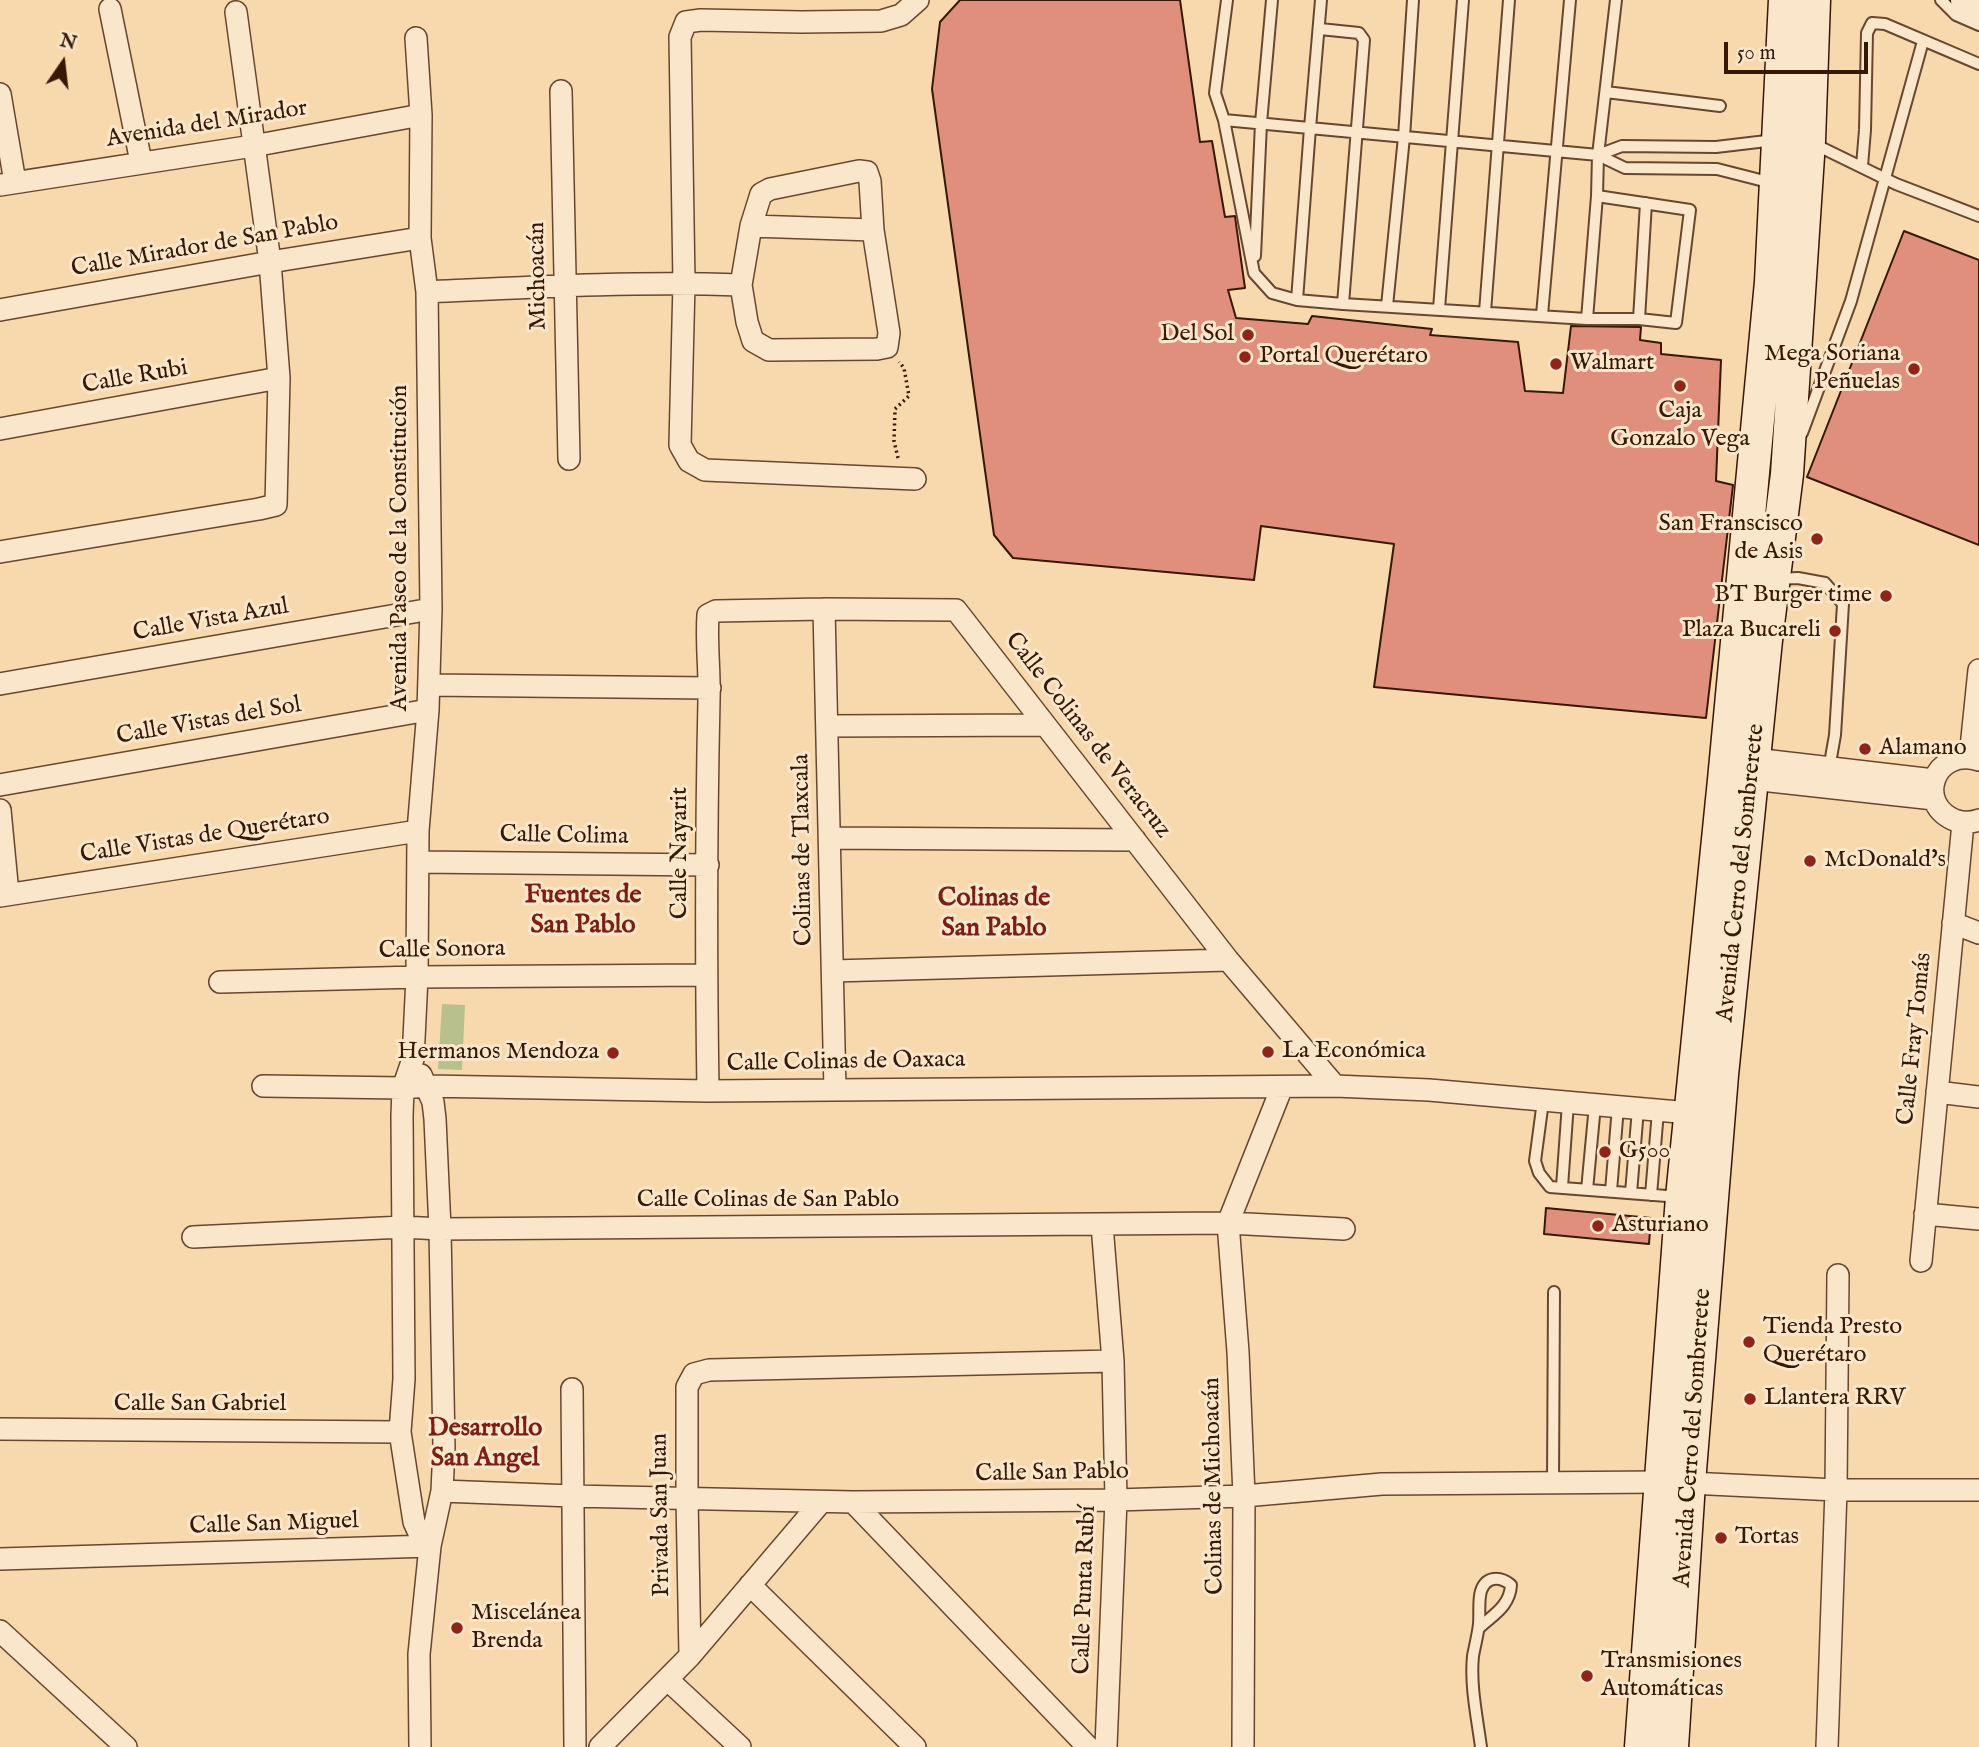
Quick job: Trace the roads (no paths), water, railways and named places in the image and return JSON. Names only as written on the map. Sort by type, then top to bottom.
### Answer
[{"type":"main road","name":"Avenida Cerro del Sombrerete","points":[[1672,1747],[1676,1483],[1667,1196],[1690,1114],[1724,780],[1770,296],[1786,0]]},
{"type":"main road","name":"Avenida Cerro del Sombrerete","points":[[1641,1747],[1676,1483],[1773,579],[1787,474],[1810,141],[1814,0]]},
{"type":"main road","points":[[1967,0],[1979,5]]},
{"type":"street","points":[[915,479],[705,470],[689,461],[680,446],[684,283],[680,37],[686,22],[881,21],[901,15],[918,0]]},
{"type":"street","points":[[110,9],[141,162]]},
{"type":"street","points":[[0,552],[276,505],[279,378],[270,262],[236,12]]},
{"type":"street","name":"Avenida Paseo de la Constitución","points":[[401,1432],[404,1379],[402,1116],[403,1088],[413,1059],[417,977],[418,831],[428,710],[430,609],[427,292],[420,237],[421,115],[416,38]]},
{"type":"street","name":"Michoacán","points":[[561,91],[569,459]]},
{"type":"street","points":[[0,94],[8,183]]},
{"type":"street","name":"Avenida del Mirador","points":[[8,183],[253,146],[421,115]]},
{"type":"street","points":[[859,171],[867,172],[873,230],[889,334],[887,347],[769,350],[753,341],[741,285],[751,226],[761,194],[769,189],[859,171]]},
{"type":"street","points":[[751,226],[873,230]]},
{"type":"street","name":"Calle Mirador de San Pablo","points":[[0,310],[420,237]]},
{"type":"street","points":[[427,292],[566,285],[741,285]]},
{"type":"street","name":"Calle Rubi","points":[[0,429],[279,378]]},
{"type":"street","name":"Calle Vista Azul","points":[[0,684],[430,609]]},
{"type":"street","name":"Colinas de Tlaxcala","points":[[824,609],[835,1090]]},
{"type":"street","name":"Calle Colinas de Veracruz","points":[[708,615],[716,611],[956,610],[1228,960],[1335,1086]]},
{"type":"street","name":"Calle Nayarit","points":[[708,615],[708,1091]]},
{"type":"street","points":[[1971,821],[1948,817],[1939,810],[1934,790],[1939,770],[1947,762],[1958,758],[1974,758],[1979,670]]},
{"type":"street","points":[[429,685],[710,688]]},
{"type":"street","name":"Calle Vistas del Sol","points":[[0,785],[428,710]]},
{"type":"street","points":[[827,726],[1045,725]]},
{"type":"street","points":[[1753,769],[1934,790]]},
{"type":"street","points":[[0,810],[4,895]]},
{"type":"street","name":"Calle Fray Tomás","points":[[1921,1261],[1953,923],[1971,821]]},
{"type":"street","name":"Calle Vistas de Querétaro","points":[[4,895],[418,831]]},
{"type":"street","points":[[830,838],[1135,840]]},
{"type":"street","name":"Calle Colima","points":[[419,862],[708,865]]},
{"type":"street","points":[[1953,923],[1979,933]]},
{"type":"street","points":[[833,971],[1228,960]]},
{"type":"street","name":"Calle Sonora","points":[[220,982],[417,977],[706,975]]},
{"type":"street","points":[[413,1059],[433,1102],[435,1119],[444,1448],[442,1491],[430,1546],[419,1654],[420,1747]]},
{"type":"street","name":"Calle Colinas de Oaxaca","points":[[264,1086],[708,1091],[1335,1086],[1429,1090],[1690,1114]]},
{"type":"street","points":[[1228,1223],[1282,1087]]},
{"type":"street","points":[[1937,1092],[1979,1097]]},
{"type":"street","points":[[1925,1214],[1979,1219]]},
{"type":"street","name":"Calle Colinas de San Pablo","points":[[192,1237],[404,1227],[1102,1226],[1228,1223],[1344,1229]]},
{"type":"street","name":"Colinas de Michoacán","points":[[1228,1223],[1238,1352],[1244,1496],[1243,1747]]},
{"type":"street","name":"Calle Punta Rubí","points":[[1102,1226],[1113,1361],[1116,1500],[1106,1747]]},
{"type":"street","points":[[1827,1747],[1836,1490],[1838,1275]]},
{"type":"street","name":"Privada San Juan","points":[[690,1656],[687,1387],[694,1374],[709,1370],[1113,1361]]},
{"type":"street","points":[[572,1389],[575,1747]]},
{"type":"street","name":"Calle San Gabriel","points":[[0,1429],[401,1432]]},
{"type":"street","points":[[401,1432],[414,1522],[430,1546]]},
{"type":"street","name":"Calle San Pablo","points":[[442,1491],[853,1502],[1244,1496],[1382,1484],[1676,1483],[1836,1490],[1979,1490]]},
{"type":"street","points":[[600,1747],[690,1656],[821,1502]]},
{"type":"street","points":[[853,1502],[1088,1747]]},
{"type":"street","name":"Calle San Miguel","points":[[0,1559],[430,1546]]},
{"type":"street","points":[[750,1586],[915,1747]]},
{"type":"street","points":[[0,1631],[126,1747]]},
{"type":"street","points":[[668,1679],[740,1747]]},
{"type":"lane","points":[[1227,0],[1215,93],[1224,120],[1254,273],[1272,293],[1297,300],[1343,304],[1676,323],[1690,210],[1597,196]]},
{"type":"lane","points":[[1254,273],[1261,123],[1272,0]]},
{"type":"lane","points":[[1297,300],[1321,0]]},
{"type":"lane","points":[[1387,306],[1404,137],[1413,0]]},
{"type":"lane","points":[[1439,310],[1463,0]]},
{"type":"lane","points":[[1485,312],[1509,0]]},
{"type":"lane","points":[[1542,316],[1570,0]]},
{"type":"lane","points":[[1587,319],[1598,155],[1616,0]]},
{"type":"lane","points":[[1941,0],[1956,15],[1979,25]]},
{"type":"lane","points":[[1862,166],[1867,33],[1872,23],[1885,24],[1979,64]]},
{"type":"lane","points":[[1320,29],[1359,33],[1364,40],[1343,304]]},
{"type":"lane","points":[[1787,474],[1851,301],[1923,41]]},
{"type":"lane","points":[[1606,92],[1720,106]]},
{"type":"lane","points":[[1224,120],[1598,155],[1625,168],[1717,169],[1776,184]]},
{"type":"lane","points":[[1598,155],[1622,146],[1716,148],[1778,139]]},
{"type":"lane","points":[[1810,141],[1885,178],[1979,216]]},
{"type":"lane","points":[[1639,319],[1646,203]]},
{"type":"lane","points":[[1773,579],[1798,578],[1825,583],[1843,604],[1835,735],[1828,778]]},
{"type":"lane","points":[[1543,1101],[1535,1161],[1544,1181],[1550,1187],[1667,1196],[1638,1109]]},
{"type":"lane","points":[[1562,1187],[1568,1103]]},
{"type":"lane","points":[[1587,1189],[1595,1105]]},
{"type":"lane","points":[[1611,1191],[1638,1109]]},
{"type":"lane","points":[[1631,1193],[1638,1109]]},
{"type":"lane","points":[[1553,1483],[1554,1292]]},
{"type":"lane","points":[[1479,1628],[1473,1657],[1474,1693],[1481,1747]]},
{"type":"place","name":"Del Sol","points":[[1248,335]]},
{"type":"place","name":"Portal Querétaro","points":[[1245,357]]},
{"type":"place","name":"Walmart","points":[[1556,364]]},
{"type":"place","name":"Mega Soriana Peñuelas","points":[[1914,369]]},
{"type":"place","name":"Caja Gonzalo Vega","points":[[1680,386]]},
{"type":"place","name":"San Franscisco de Asis","points":[[1817,539]]},
{"type":"place","name":"BT Burger time","points":[[1886,596]]},
{"type":"place","name":"Plaza Bucareli","points":[[1835,631]]},
{"type":"place","name":"Alamano","points":[[1865,749]]},
{"type":"place","name":"McDonald's","points":[[1810,861]]},
{"type":"place","name":"La Económica","points":[[1268,1052]]},
{"type":"place","name":"Hermanos Mendoza","points":[[613,1053]]},
{"type":"place","name":"G500","points":[[1605,1152]]},
{"type":"place","name":"Asturiano","points":[[1598,1226]]},
{"type":"place","name":"Tienda Presto Querétaro","points":[[1749,1342]]},
{"type":"place","name":"Llantera RRV","points":[[1750,1399]]},
{"type":"place","name":"Tortas","points":[[1721,1538]]},
{"type":"place","name":"Miscelánea Brenda","points":[[457,1628]]},
{"type":"place","name":"Transmisiones Automáticas","points":[[1587,1676]]},
{"type":"district","name":"Fuentes de San Pablo","points":[[583,912]]},
{"type":"district","name":"Colinas de San Pablo","points":[[994,915]]},
{"type":"district","name":"Desarrollo San Angel","points":[[485,1445]]}]
